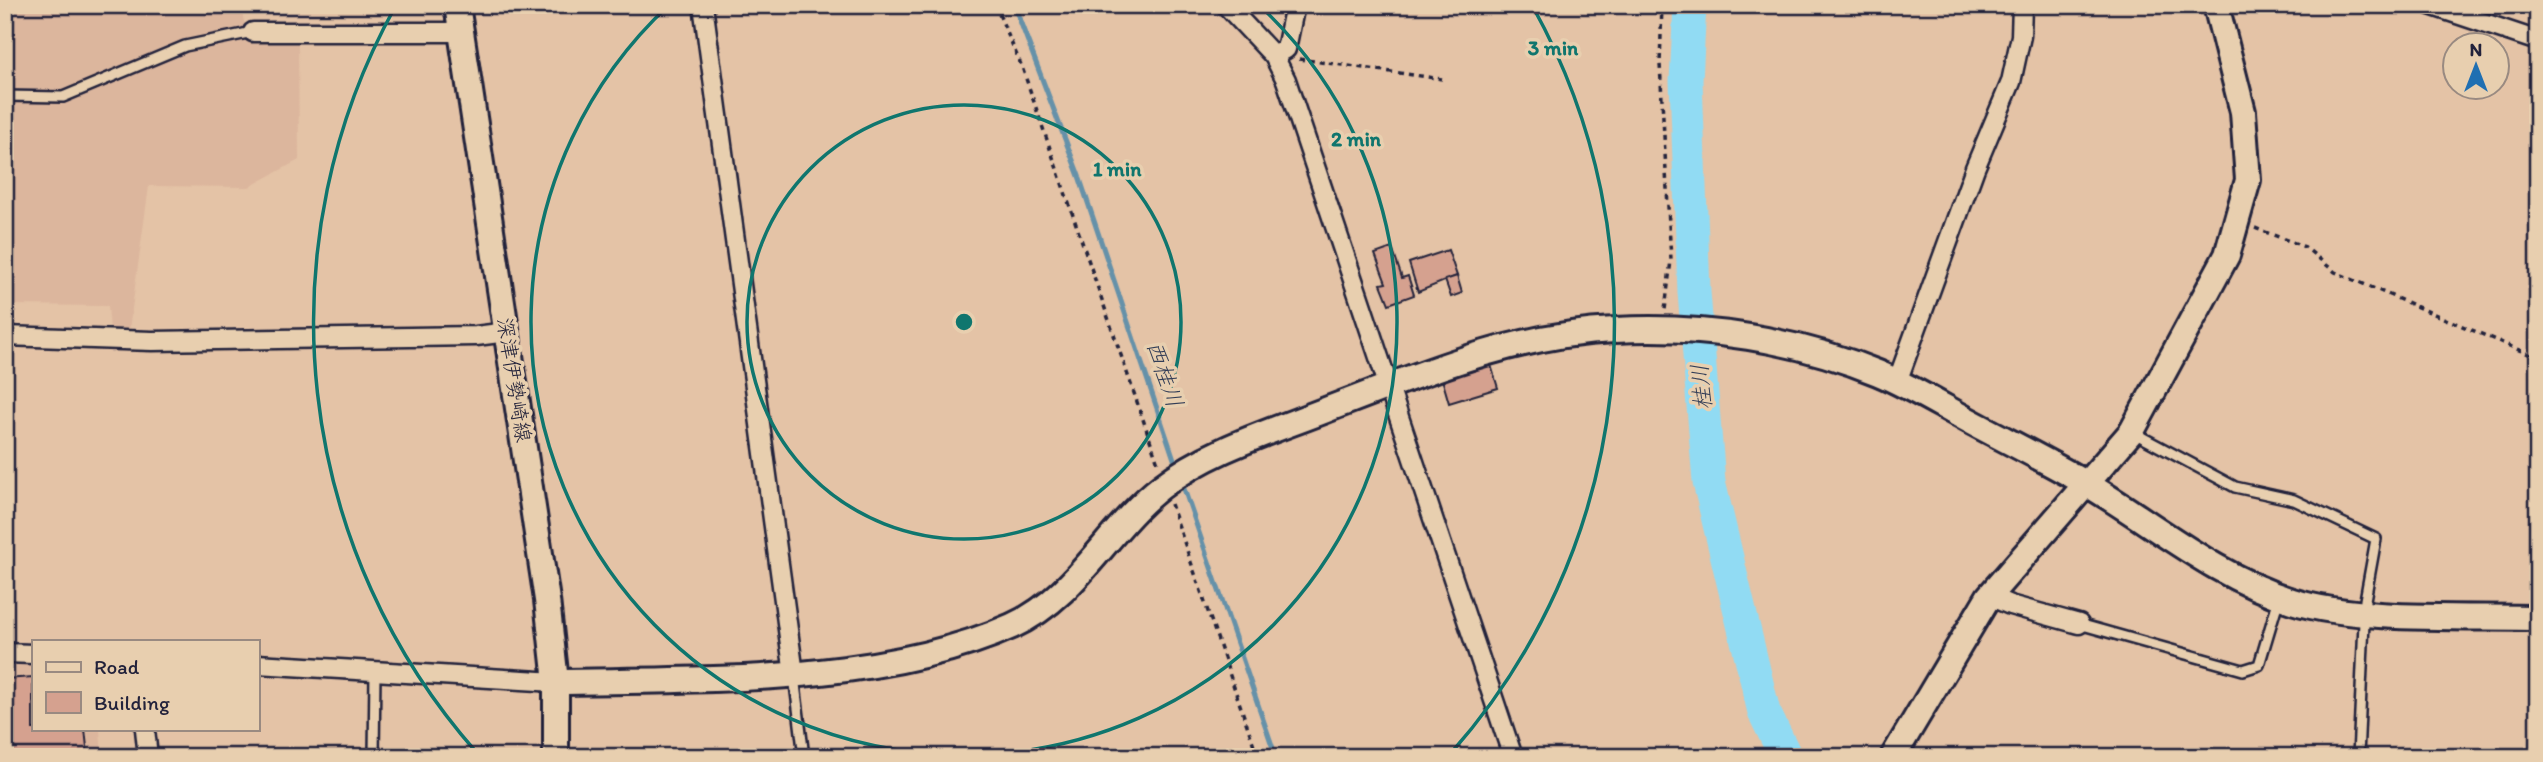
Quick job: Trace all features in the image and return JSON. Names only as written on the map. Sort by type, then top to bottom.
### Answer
[{"type":"street","name":"深津伊勢崎線","points":[[457,5],[539,544],[556,682],[556,757]]},
{"type":"street","points":[[703,5],[794,674]]},
{"type":"street","points":[[1226,5],[1274,56],[1286,80],[1513,757]]},
{"type":"street","points":[[1274,56],[1286,48],[1294,5]]},
{"type":"street","points":[[1897,382],[1975,167],[2011,82],[2021,37],[2022,5]]},
{"type":"street","points":[[1893,757],[1989,596],[2132,431],[2227,255],[2248,180],[2243,112],[2216,5]]},
{"type":"street","points":[[2430,5],[2538,41]]},
{"type":"street","points":[[253,32],[461,32]]},
{"type":"street","points":[[259,664],[556,682],[794,674],[859,667],[946,647],[988,635],[1028,618],[1066,588],[1136,510],[1174,478],[1246,441],[1458,362],[1548,338],[1607,330],[1670,328],[1728,334],[1822,354],[1897,382],[2085,483],[2236,579],[2279,596],[2308,605],[2365,613],[2538,618]]},
{"type":"street","points":[[5,336],[177,341],[476,336],[507,332]]},
{"type":"street","points":[[1989,596],[2010,605],[2079,624]]},
{"type":"street","points":[[5,653],[32,654]]},
{"type":"street","points":[[145,730],[148,757]]},
{"type":"lane","points":[[5,96],[63,97],[185,46],[253,32]]},
{"type":"lane","points":[[2132,431],[2235,487],[2294,500],[2376,539],[2365,613],[2358,757]]},
{"type":"lane","points":[[2079,624],[2243,670],[2251,669],[2259,665],[2279,596]]},
{"type":"lane","points":[[374,757],[375,671]]},
{"type":"lane","points":[[794,674],[804,757]]},
{"type":"path","points":[[995,5],[1022,67],[1174,478],[1258,757]]},
{"type":"path","points":[[1662,5],[1660,64],[1671,260],[1670,328]]},
{"type":"path","points":[[1274,56],[1442,79]]},
{"type":"path","points":[[2236,221],[2305,247],[2335,272],[2538,358]]},
{"type":"shaded area","points":[[5,5],[240,5],[249,42],[298,43],[299,160],[249,187],[149,186],[129,330],[110,330],[108,306],[5,305]]},
{"type":"shaded area","points":[[5,661],[32,661],[32,730],[100,730],[102,757],[5,757]]},
{"type":"building","points":[[1392,248],[1402,278],[1408,276],[1414,295],[1389,304],[1381,284],[1386,283],[1375,254]]},
{"type":"building","points":[[1448,250],[1457,276],[1418,292],[1409,263]]},
{"type":"building","points":[[1457,276],[1462,293],[1451,297],[1445,280]]},
{"type":"building","points":[[1491,365],[1498,388],[1449,403],[1442,379]]},
{"type":"building","points":[[32,677],[32,730],[85,730],[88,757],[5,757],[5,679]]},
{"type":"waterway","name":"西桂川","points":[[1014,5],[1079,176],[1177,468]]},
{"type":"waterway","name":"桂川","points":[[1690,5],[1686,81],[1694,292],[1709,482],[1764,712],[1786,757]]},
{"type":"waterway","name":"西桂川","points":[[1181,480],[1276,757]]}]
